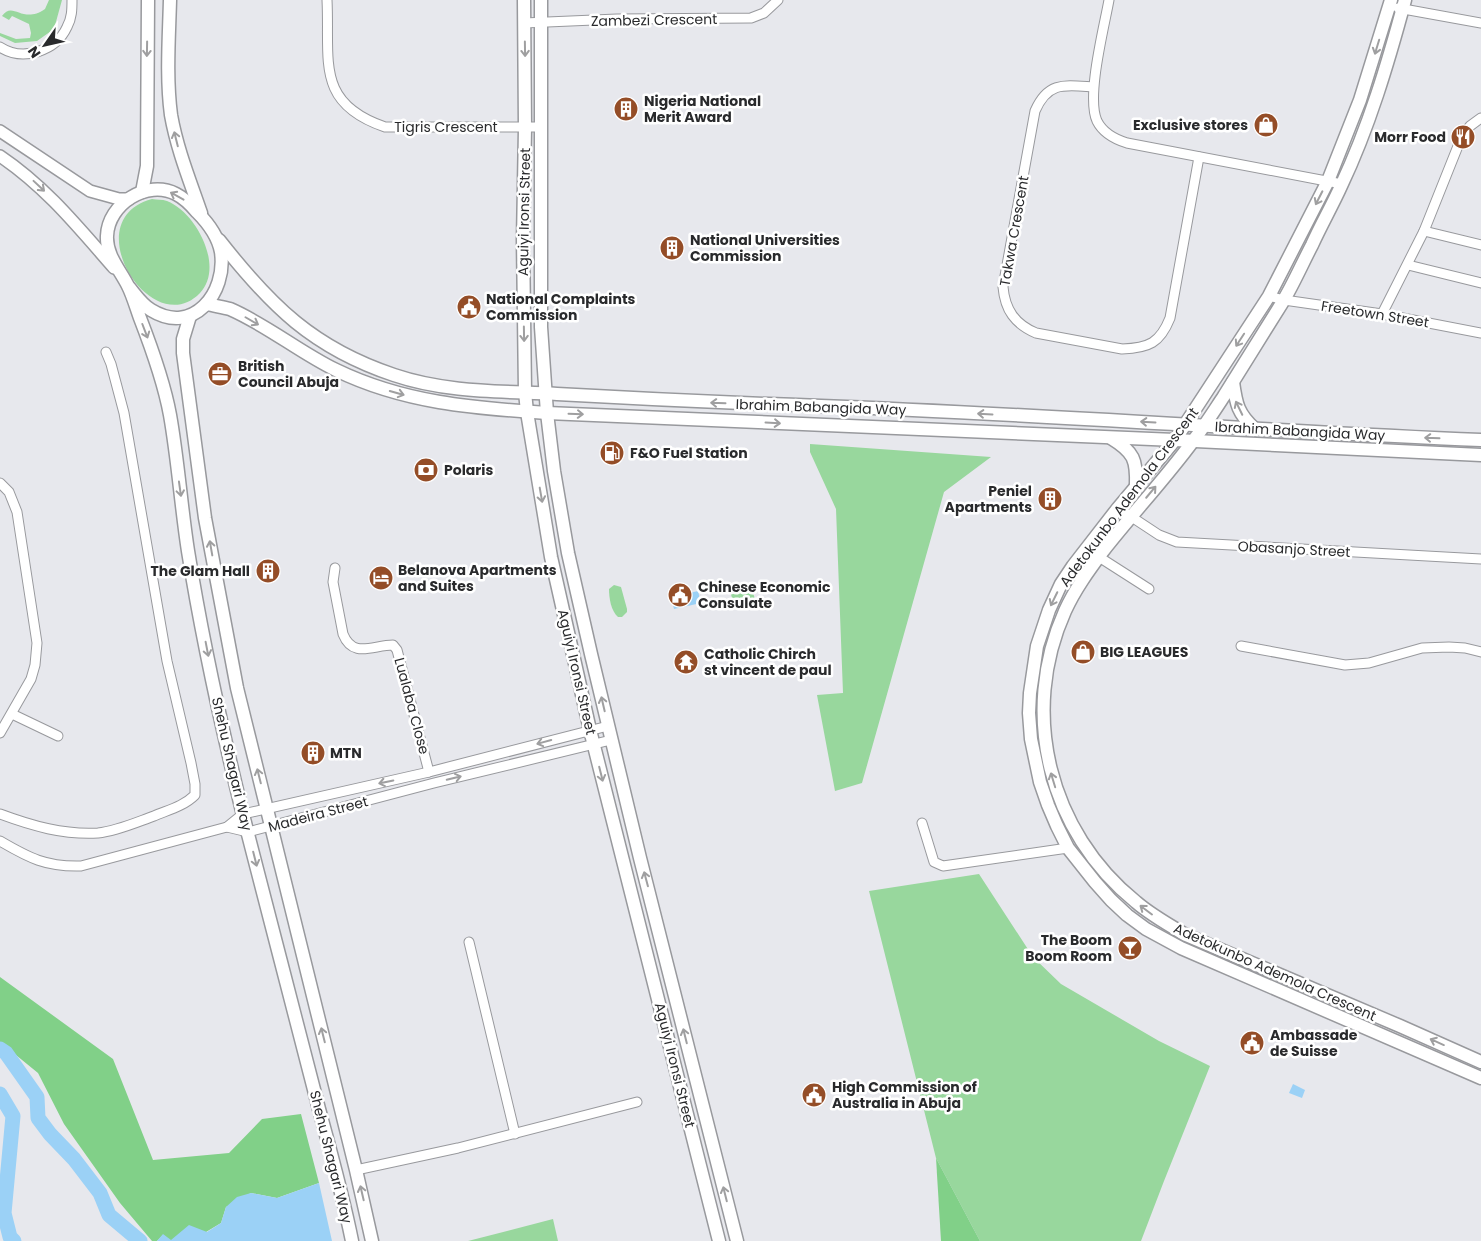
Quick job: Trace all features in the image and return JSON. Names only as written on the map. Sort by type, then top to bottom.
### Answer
[{"type":"main road","points":[[142,192],[147,166],[148,0]]},
{"type":"main road","points":[[170,0],[169,86],[171,113],[183,164],[203,218]]},
{"type":"main road","name":"Aguiyi Ironsi Street","points":[[524,0],[526,128],[523,240],[525,392],[527,412],[553,567],[593,744],[719,1241]]},
{"type":"main road","name":"Aguiyi Ironsi Street","points":[[540,0],[542,24],[542,127],[540,148],[541,327],[547,413],[554,471],[568,553],[611,740],[737,1241]]},
{"type":"main road","name":"Adetokunbo Ademola Crescent","points":[[1390,3],[1360,100],[1328,181],[1268,296],[1175,440],[1118,508],[1073,566],[1061,584],[1048,610],[1032,672],[1029,713],[1031,739],[1035,761],[1048,805],[1068,848],[1111,900],[1128,915],[1164,939],[1481,1078]]},
{"type":"main road","name":"Adetokunbo Ademola Crescent","points":[[1404,4],[1373,106],[1342,184],[1284,300],[1193,442],[1130,517],[1075,590],[1057,629],[1044,687],[1042,711],[1046,748],[1056,789],[1065,810],[1090,854],[1135,902],[1155,917],[1186,935],[1314,988],[1481,1062]]},
{"type":"main road","points":[[158,189],[175,193],[191,205],[215,235],[220,250],[219,281],[207,304],[190,316],[167,316],[153,312],[125,281],[108,247],[107,229],[115,213],[129,198],[142,192],[158,189]]},
{"type":"main road","name":"Ibrahim Babangida Way","points":[[215,235],[252,281],[285,314],[316,338],[351,358],[397,376],[449,388],[484,392],[525,392],[712,403],[867,408],[1481,440]]},
{"type":"main road","name":"Shehu Shagari Way","points":[[125,281],[158,366],[168,407],[190,561],[214,687],[243,814],[352,1241]]},
{"type":"main road","name":"Ibrahim Babangida Way","points":[[207,304],[228,308],[307,355],[337,370],[387,390],[423,400],[457,406],[547,413],[1481,455]]},
{"type":"main road","name":"Shehu Shagari Way","points":[[190,316],[183,340],[183,353],[205,518],[237,688],[372,1241]]},
{"type":"main road","points":[[1232,382],[1238,409],[1255,428]]},
{"type":"main road","points":[[1109,437],[1124,446],[1135,460],[1137,470],[1136,486]]},
{"type":"street","points":[[0,47],[12,53],[30,54],[49,46],[58,40],[69,25],[72,0]]},
{"type":"street","name":"Tigris Crescent","points":[[327,0],[329,73],[336,92],[349,109],[369,121],[385,127],[542,127]]},
{"type":"street","name":"Zambezi Crescent","points":[[524,23],[542,24],[617,19],[751,18],[764,13],[778,0]]},
{"type":"street","points":[[1108,0],[1093,86],[1096,120],[1108,135],[1127,143],[1342,184]]},
{"type":"street","points":[[1390,3],[1404,4],[1481,23]]},
{"type":"street","name":"Takwa Crescent","points":[[1093,86],[1066,85],[1056,87],[1039,100],[1035,111],[1003,288],[1004,301],[1009,312],[1025,329],[1036,333],[1122,349],[1136,349],[1148,346],[1156,341],[1165,331],[1170,318],[1199,156]]},
{"type":"street","points":[[1382,314],[1424,231],[1462,136],[1470,126],[1481,118]]},
{"type":"street","points":[[0,131],[90,191],[119,199],[129,198]]},
{"type":"street","points":[[0,156],[29,177],[61,207],[125,281]]},
{"type":"street","points":[[1424,231],[1481,244]]},
{"type":"street","points":[[1408,265],[1481,283]]},
{"type":"street","name":"Freetown Street","points":[[1268,296],[1382,314],[1481,333]]},
{"type":"street","points":[[0,814],[32,826],[78,833],[100,832],[130,825],[176,808],[195,795],[192,770],[167,661],[124,413],[106,352]]},
{"type":"street","points":[[0,483],[9,492],[17,512],[37,643],[35,665],[30,678],[0,733]]},
{"type":"street","name":"Obasanjo Street","points":[[1118,508],[1159,536],[1177,542],[1481,558]]},
{"type":"street","points":[[1099,557],[1148,589]]},
{"type":"street","name":"Lualaba Close","points":[[335,568],[333,582],[346,642],[358,649],[386,645],[393,646],[397,650],[429,772]]},
{"type":"street","points":[[1241,646],[1346,664],[1369,663],[1422,648],[1465,648],[1481,652]]},
{"type":"street","points":[[12,714],[58,736]]},
{"type":"street","points":[[227,827],[243,814],[267,807],[429,772],[608,726]]},
{"type":"street","name":"Madeira Street","points":[[0,841],[39,861],[62,866],[81,866],[227,827],[248,832],[434,783],[611,740]]},
{"type":"street","points":[[922,823],[934,862],[942,866],[1068,848]]},
{"type":"street","points":[[470,942],[515,1134]]},
{"type":"street","points":[[356,1170],[515,1134],[637,1102]]},
{"type":"green space","points":[[49,0],[62,0],[54,29],[37,41],[15,43],[0,36],[0,33],[16,39],[30,38],[29,24],[12,16],[9,20],[2,16],[10,10],[30,15],[37,13],[45,9]]},
{"type":"green space","points":[[152,199],[167,201],[178,207],[188,216],[204,241],[208,255],[209,269],[207,282],[200,293],[181,304],[161,302],[143,291],[129,273],[120,251],[120,230],[130,211]]},
{"type":"green space","points":[[810,444],[991,457],[944,492],[862,783],[835,791],[817,695],[843,693],[836,509],[810,452]]},
{"type":"green space","points":[[614,585],[621,587],[627,609],[627,612],[622,617],[618,617],[614,611],[609,596],[609,589]]},
{"type":"green space","points":[[751,585],[756,603],[735,608],[730,591]]},
{"type":"green space","points":[[979,874],[1033,957],[1061,984],[1159,1041],[1210,1066],[1141,1241],[980,1241],[936,1158],[869,891]]},
{"type":"green space","points":[[0,977],[113,1059],[153,1160],[229,1153],[262,1119],[301,1114],[319,1183],[277,1198],[251,1193],[226,1207],[221,1223],[206,1232],[171,1241],[163,1235],[157,1241],[152,1241],[120,1203],[64,1124],[38,1073],[0,1042]]},
{"type":"green space","points":[[936,1158],[980,1241],[941,1241]]},
{"type":"green space","points":[[553,1219],[558,1241],[468,1241]]},
{"type":"water","points":[[698,591],[701,603],[674,609],[671,597]]},
{"type":"water","points":[[1293,1084],[1305,1090],[1302,1098],[1289,1093]]},
{"type":"water","points":[[319,1183],[332,1241],[157,1241],[163,1234],[171,1240],[189,1225],[207,1232],[221,1223],[226,1207],[237,1197],[251,1193],[277,1198]]},
{"type":"waterway","points":[[0,1049],[6,1053],[37,1097],[38,1118],[50,1134],[74,1159],[100,1193],[109,1215],[140,1241]]},
{"type":"waterway","points":[[0,1094],[13,1116],[4,1213],[10,1237],[14,1241]]},
{"type":"place","name":"Nigeria National Merit Award","points":[[626,109]]},
{"type":"place","name":"Exclusive stores","points":[[1266,125]]},
{"type":"place","name":"Morr Food","points":[[1463,137]]},
{"type":"place","name":"National Universities Commission","points":[[672,248]]},
{"type":"place","name":"National Complaints Commission","points":[[469,307]]},
{"type":"place","name":"British Council Abuja","points":[[220,374]]},
{"type":"place","name":"F&O Fuel Station","points":[[612,453]]},
{"type":"place","name":"Polaris","points":[[426,470]]},
{"type":"place","name":"Peniel Apartments","points":[[1050,499]]},
{"type":"place","name":"The Glam Hall","points":[[268,571]]},
{"type":"place","name":"Belanova Apartments and Suites","points":[[381,578]]},
{"type":"place","name":"Chinese Economic Consulate","points":[[680,595]]},
{"type":"place","name":"BIG LEAGUES","points":[[1083,652]]},
{"type":"place","name":"Catholic Chirch st vincent de paul","points":[[686,662]]},
{"type":"place","name":"MTN","points":[[313,753]]},
{"type":"place","name":"The Boom Boom Room","points":[[1130,948]]},
{"type":"place","name":"Ambassade de Suisse","points":[[1252,1043]]},
{"type":"place","name":"High Commission of Australia in Abuja","points":[[814,1095]]}]
